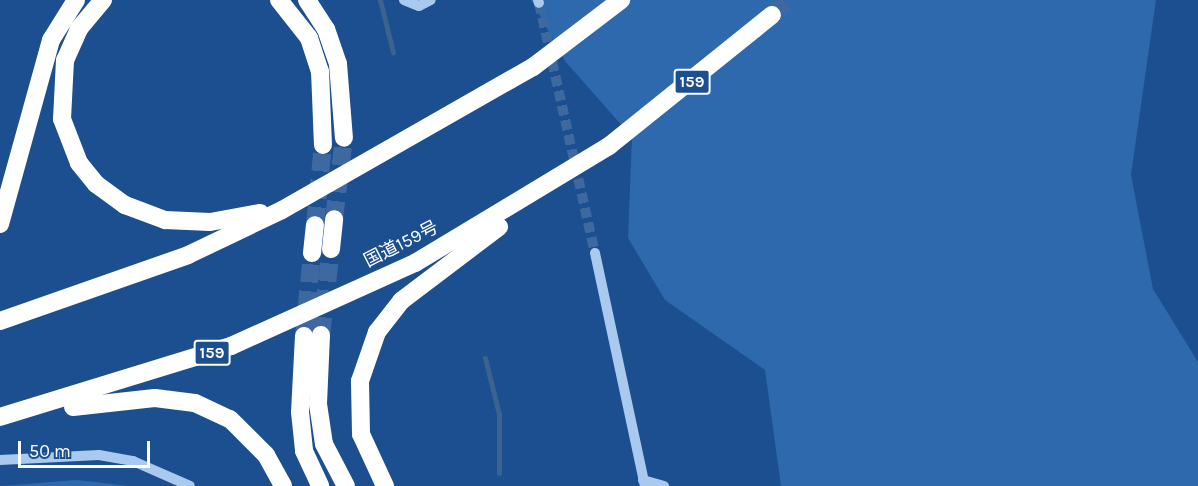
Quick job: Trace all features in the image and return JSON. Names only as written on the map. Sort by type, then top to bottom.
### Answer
[{"type":"highway","points":[[0,224],[51,40],[76,0]]},
{"type":"highway","points":[[103,0],[79,29],[61,88],[69,142],[96,184],[125,205],[165,220],[210,222],[282,210]]},
{"type":"highway","points":[[279,0],[309,38],[320,71],[323,145]]},
{"type":"highway","points":[[306,0],[326,29],[338,64],[344,138]]},
{"type":"highway","points":[[0,321],[188,255],[282,210],[533,67],[621,0]]},
{"type":"highway","name":"国道159号","points":[[0,417],[231,346],[415,263],[609,146],[772,15]]},
{"type":"highway","points":[[385,486],[361,434],[360,381],[377,332],[401,301],[609,146]]},
{"type":"highway","points":[[331,249],[334,219]]},
{"type":"highway","points":[[312,253],[315,225]]},
{"type":"highway","points":[[320,486],[304,451],[301,422],[312,335],[324,444],[346,486]]},
{"type":"highway","points":[[0,417],[155,398],[195,403],[230,419],[266,454],[283,486]]},
{"type":"street","points":[[404,0],[419,6],[431,0]]},
{"type":"street","points":[[595,253],[644,483],[664,486]]},
{"type":"street","points":[[0,460],[99,455],[133,460],[190,486]]},
{"type":"shaded area","points":[[531,0],[1156,0],[1131,175],[1153,289],[1198,362],[1198,486],[781,486],[765,370],[665,300],[628,238],[632,137],[565,61]]},
{"type":"shaded area","points":[[77,480],[129,486],[1,486]]},
{"type":"waterway","points":[[380,0],[393,52]]},
{"type":"waterway","points":[[485,358],[499,414],[499,473]]},
{"type":"tunnel","points":[[772,15],[788,0]]},
{"type":"tunnel","points":[[539,3],[595,253]]},
{"type":"tunnel","points":[[334,219],[344,138]]},
{"type":"tunnel","points":[[315,225],[323,145]]},
{"type":"tunnel","points":[[321,335],[331,249]]},
{"type":"tunnel","points":[[304,336],[312,253]]}]
